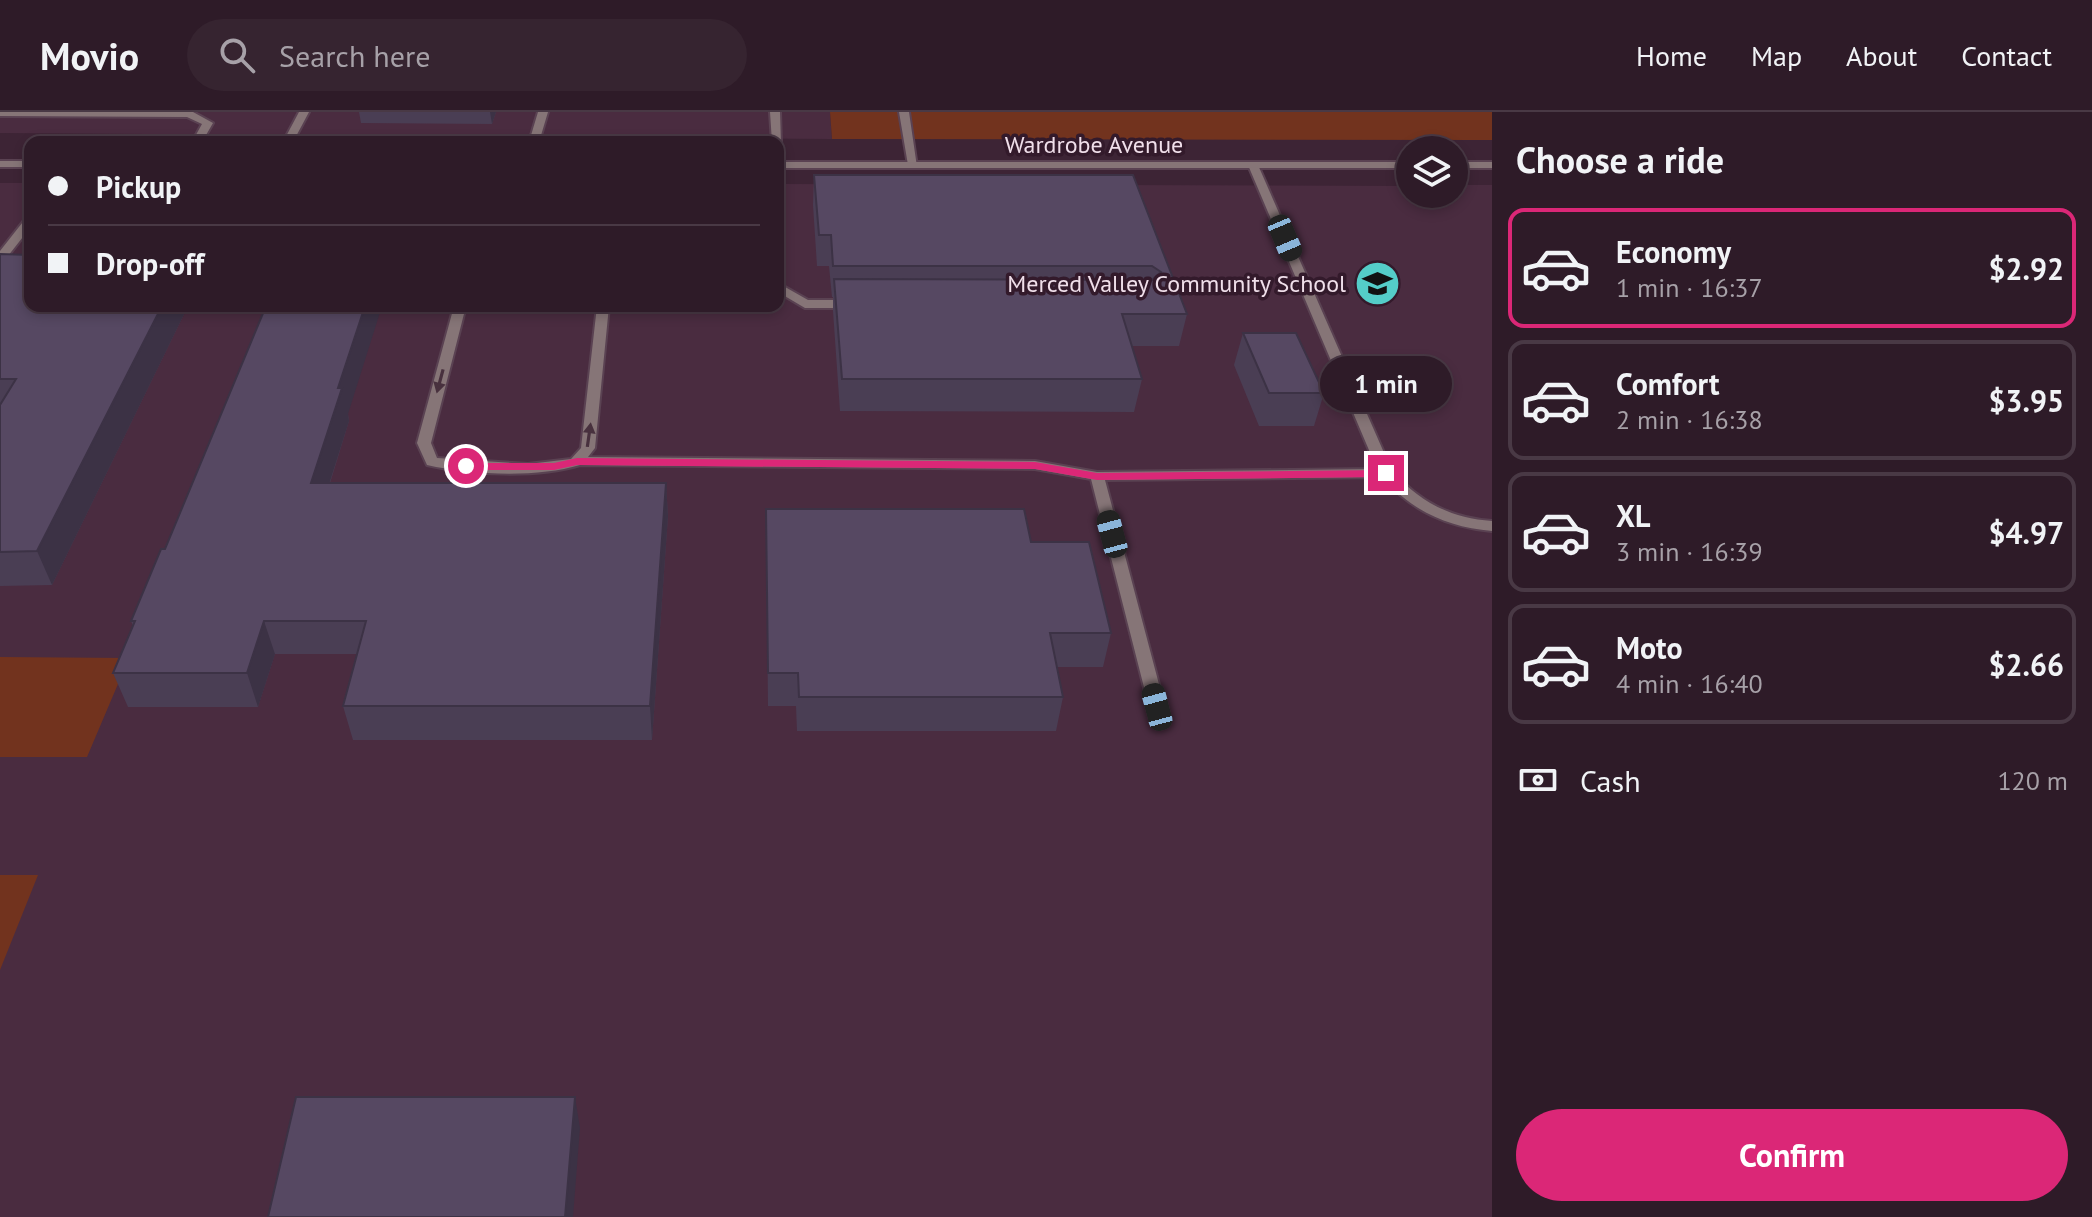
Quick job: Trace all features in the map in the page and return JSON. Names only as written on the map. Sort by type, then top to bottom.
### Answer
[{"type":"street","points":[[291,136],[304,112]]},
{"type":"street","points":[[536,136],[543,112]]},
{"type":"street","points":[[775,112],[777,136]]},
{"type":"street","points":[[904,112],[913,165]]},
{"type":"street","points":[[0,113],[189,114],[208,123],[200,136]]},
{"type":"street","points":[[0,164],[24,164]]},
{"type":"street","name":"Wardrobe Avenue","points":[[784,165],[1396,165]]},
{"type":"street","points":[[1253,165],[1386,473],[1422,509],[1467,525],[1492,526]]},
{"type":"street","points":[[1468,165],[1492,165]]},
{"type":"street","points":[[0,259],[24,228]]},
{"type":"street","points":[[784,291],[805,304],[867,304]]},
{"type":"street","points":[[458,312],[424,443],[432,462],[466,466],[554,466],[577,461],[1035,465],[1097,476],[1386,473]]},
{"type":"street","points":[[577,461],[588,448],[602,312]]},
{"type":"street","points":[[1097,476],[1157,707]]},
{"type":"shaded area","points":[[0,112],[830,112],[832,139],[784,139],[784,136],[0,133]]},
{"type":"shaded area","points":[[830,112],[1492,112],[1492,140],[1468,140],[1468,136],[1396,136],[1396,140],[832,139]]},
{"type":"shaded area","points":[[0,183],[24,183],[24,312],[784,312],[784,184],[1396,186],[1396,208],[1468,208],[1468,185],[1492,185],[1492,1217],[0,1217]]},
{"type":"shaded area","points":[[0,657],[129,658],[87,757],[0,757]]},
{"type":"shaded area","points":[[0,875],[38,875],[0,970]]},
{"type":"building","points":[[814,175],[1133,175],[1187,314],[1122,314],[1142,379],[842,379],[834,279],[1152,280],[1161,272],[1152,266],[833,266],[831,235],[819,235]]},
{"type":"building","points":[[0,254],[24,255],[24,312],[159,312],[37,551],[0,552],[0,405],[16,379],[0,379]]},
{"type":"building","points":[[264,312],[363,312],[311,483],[666,483],[650,706],[343,706],[366,621],[264,621],[247,673],[113,673],[161,549],[165,549]]},
{"type":"building","points":[[1243,333],[1296,333],[1324,393],[1269,393]]},
{"type":"building","points":[[766,509],[1024,509],[1031,542],[1089,542],[1111,633],[1050,633],[1063,697],[799,697],[798,673],[768,673]]},
{"type":"building","points":[[296,1097],[575,1097],[565,1217],[268,1217]]},
{"type":"place","name":"Merced Valley Community School","points":[[1377,284]]},
{"type":"route","points":[[466,466],[554,466],[577,461],[1035,465],[1097,476],[1386,473]]}]
